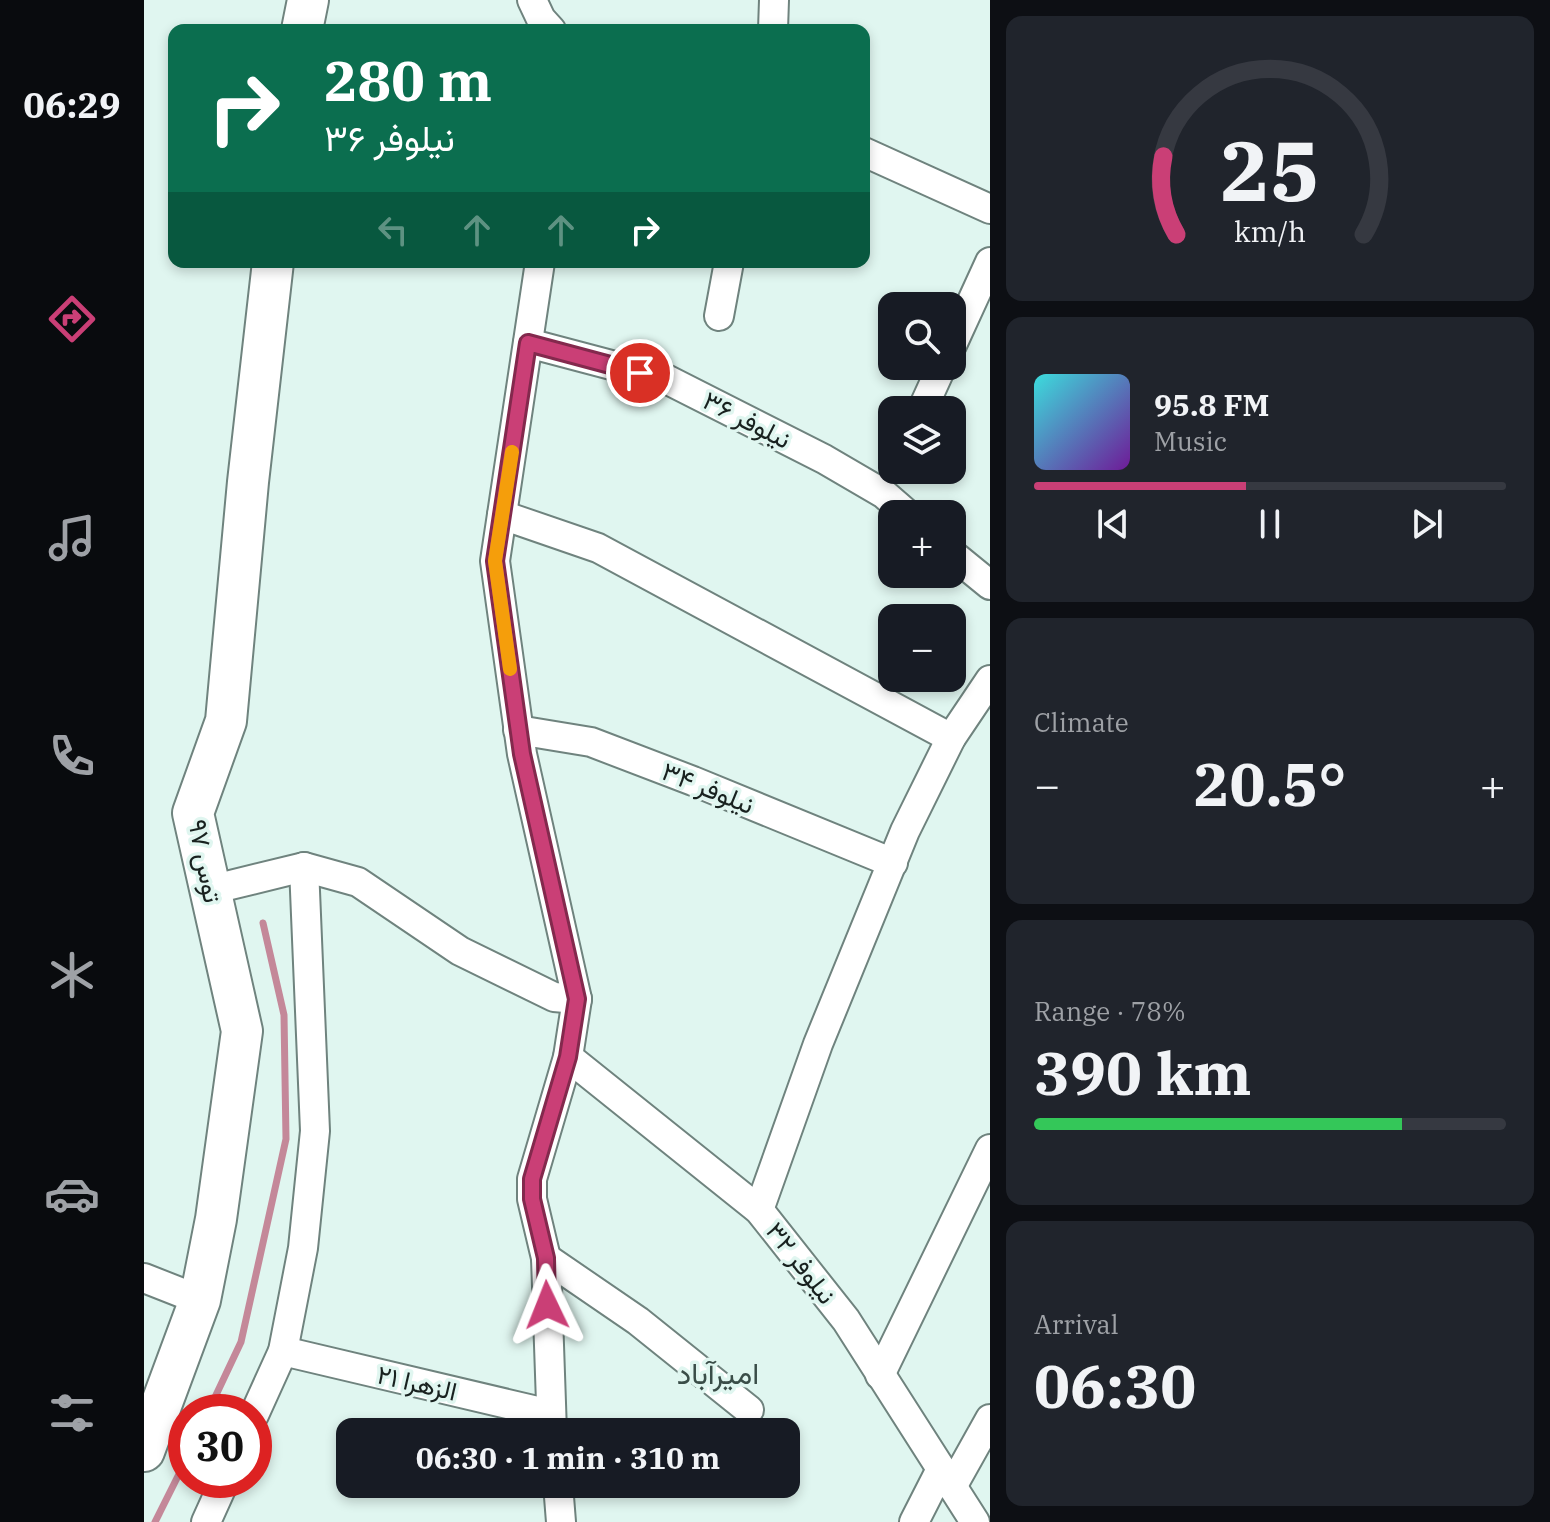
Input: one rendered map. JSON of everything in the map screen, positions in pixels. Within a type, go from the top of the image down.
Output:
[{"type":"street","points":[[303,24],[308,0]]},
{"type":"street","points":[[532,0],[546,24]]},
{"type":"street","points":[[773,24],[774,0]]},
{"type":"street","points":[[870,155],[990,209]]},
{"type":"street","points":[[966,314],[990,262]]},
{"type":"street","name":"توس ۹۷","points":[[144,1451],[200,1300],[216,1219],[242,1031],[193,813],[226,721],[248,482],[272,268]]},
{"type":"street","points":[[539,268],[495,561],[518,730],[577,999],[568,1057],[532,1179],[532,1199],[546,1258],[551,1418]]},
{"type":"street","points":[[719,316],[728,268]]},
{"type":"street","name":"نیلوفر ۳۶","points":[[528,343],[668,380],[824,459],[878,478]]},
{"type":"street","points":[[502,515],[598,548],[951,738]]},
{"type":"street","points":[[966,565],[990,585]]},
{"type":"street","points":[[759,1210],[818,1044],[905,831],[951,738],[990,680]]},
{"type":"street","name":"نیلوفر ۳۴","points":[[518,730],[591,742],[893,863]]},
{"type":"street","points":[[210,890],[304,867],[358,882],[460,951],[554,997],[577,999]]},
{"type":"street","points":[[264,1394],[283,1351],[303,1248],[315,1131],[304,867]]},
{"type":"street","name":"نیلوفر ۳۲","points":[[568,1057],[759,1210],[846,1320],[975,1522]]},
{"type":"street","points":[[880,1375],[990,1149]]},
{"type":"street","points":[[546,1258],[638,1321],[749,1410]]},
{"type":"street","points":[[144,1278],[200,1300]]},
{"type":"street","name":"الزهرا ۲۱","points":[[283,1351],[532,1418]]},
{"type":"street","points":[[914,1522],[990,1419]]},
{"type":"street","points":[[206,1522],[217,1498]]},
{"type":"street","points":[[562,1498],[568,1520]]},
{"type":"waterway","points":[[216,1394],[241,1342],[286,1139],[284,1015],[263,923]]},
{"type":"waterway","points":[[155,1522],[168,1496]]},
{"type":"slow traffic","points":[[510,669],[495,561],[512,452]]},
{"type":"district","name":"امیرآباد","points":[[718,1374]]},
{"type":"route","points":[[547,1305],[546,1258],[532,1199],[532,1179],[568,1057],[577,999],[522,754],[495,561],[528,343],[640,373]]}]
